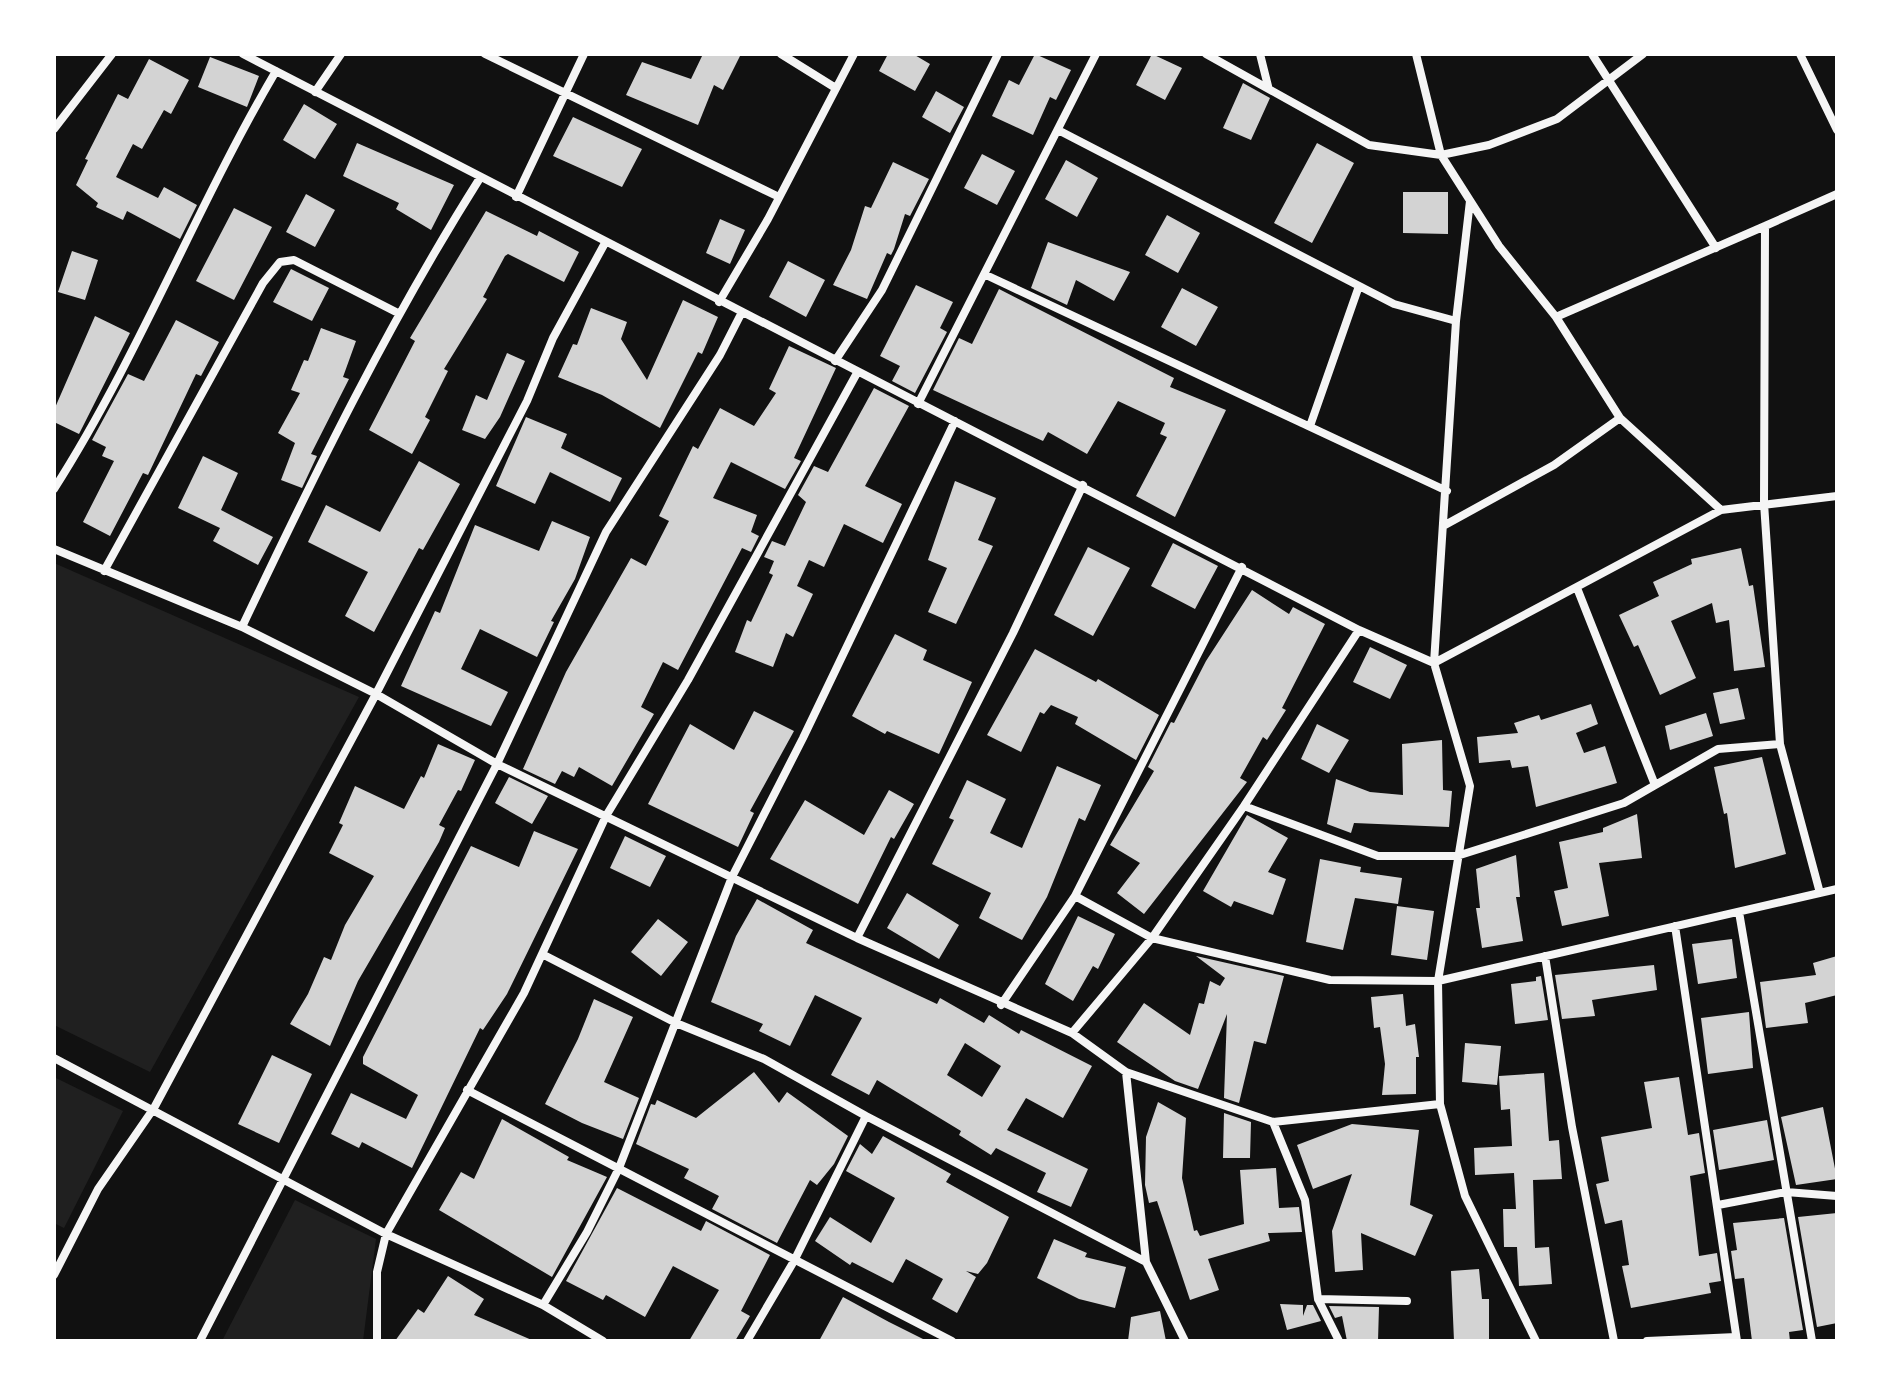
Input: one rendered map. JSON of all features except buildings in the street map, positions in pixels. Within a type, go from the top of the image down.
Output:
[{"type":"street","points":[[54,129],[112,54]]},
{"type":"street","points":[[243,54],[1359,630],[1434,663]]},
{"type":"street","points":[[315,92],[341,54]]},
{"type":"street","points":[[485,54],[779,197]]},
{"type":"street","points":[[516,197],[584,54]]},
{"type":"street","points":[[781,54],[834,87]]},
{"type":"street","points":[[719,302],[779,197],[854,54]]},
{"type":"street","points":[[835,361],[882,290],[998,54]]},
{"type":"street","points":[[918,404],[1096,54]]},
{"type":"street","points":[[1206,54],[1369,145],[1441,155],[1489,145],[1557,119],[1643,54]]},
{"type":"street","points":[[1260,54],[1268,86]]},
{"type":"street","points":[[1416,54],[1441,155],[1499,246],[1556,317],[1620,418],[1721,510]]},
{"type":"street","points":[[1592,54],[1716,248]]},
{"type":"street","points":[[1800,54],[1837,130]]},
{"type":"street","points":[[54,489],[144,329],[236,138],[276,71]]},
{"type":"street","points":[[1058,130],[1394,304],[1456,321]]},
{"type":"street","points":[[242,627],[306,490],[398,313],[480,178]]},
{"type":"street","points":[[1556,317],[1837,194]]},
{"type":"street","points":[[1470,201],[1456,321],[1434,663],[1470,786],[1438,981],[1440,1104],[1465,1196],[1536,1341]]},
{"type":"street","points":[[1765,226],[1764,503],[1780,744],[1820,893]]},
{"type":"street","points":[[54,1275],[98,1189],[154,1108],[376,694],[527,401],[553,338],[605,243]]},
{"type":"street","points":[[104,571],[263,283],[280,262],[294,260],[398,313]]},
{"type":"street","points":[[986,275],[1447,491]]},
{"type":"street","points":[[1310,426],[1359,286]]},
{"type":"street","points":[[200,1341],[497,764],[606,532],[712,369],[742,312]]},
{"type":"street","points":[[377,1341],[377,1272],[386,1234],[524,993],[606,816],[688,680],[857,373]]},
{"type":"street","points":[[1445,525],[1554,465],[1620,418]]},
{"type":"street","points":[[543,1305],[587,1232],[619,1168],[732,877],[803,738],[955,421]]},
{"type":"street","points":[[857,938],[1013,633],[1083,485]]},
{"type":"street","points":[[1434,663],[1721,510],[1837,496]]},
{"type":"street","points":[[54,549],[242,627],[376,694],[497,764],[857,938],[1001,1005],[1072,1033],[1126,1072],[1273,1122],[1440,1104]]},
{"type":"street","points":[[1001,1005],[1075,896],[1242,567]]},
{"type":"street","points":[[1577,588],[1655,785]]},
{"type":"street","points":[[1072,1033],[1152,938],[1244,806],[1359,630]]},
{"type":"street","points":[[1244,806],[1378,856],[1457,856],[1624,803],[1718,749],[1780,744]]},
{"type":"street","points":[[1075,896],[1152,938],[1330,980],[1438,981],[1837,889]]},
{"type":"street","points":[[1739,912],[1812,1341]]},
{"type":"street","points":[[1647,1341],[1736,1339],[1675,926]]},
{"type":"street","points":[[542,954],[676,1023],[764,1059],[866,1116],[1146,1262]]},
{"type":"street","points":[[1545,956],[1572,1127],[1614,1341]]},
{"type":"street","points":[[54,1058],[154,1108],[386,1234],[543,1305],[603,1341]]},
{"type":"street","points":[[1126,1072],[1146,1262],[1185,1341]]},
{"type":"street","points":[[467,1090],[952,1341]]},
{"type":"street","points":[[747,1341],[794,1261],[866,1116]]},
{"type":"street","points":[[1273,1122],[1305,1200],[1318,1299],[1339,1341]]},
{"type":"street","points":[[1718,1205],[1786,1192],[1837,1196]]},
{"type":"street","points":[[54,1247],[65,1252]]},
{"type":"street","points":[[1318,1299],[1407,1301]]},
{"type":"shaded area","points":[[54,563],[359,697],[150,1072],[54,1025]]},
{"type":"shaded area","points":[[54,1077],[123,1111],[64,1228],[54,1223]]},
{"type":"shaded area","points":[[295,1200],[376,1239],[363,1341],[222,1341]]}]
